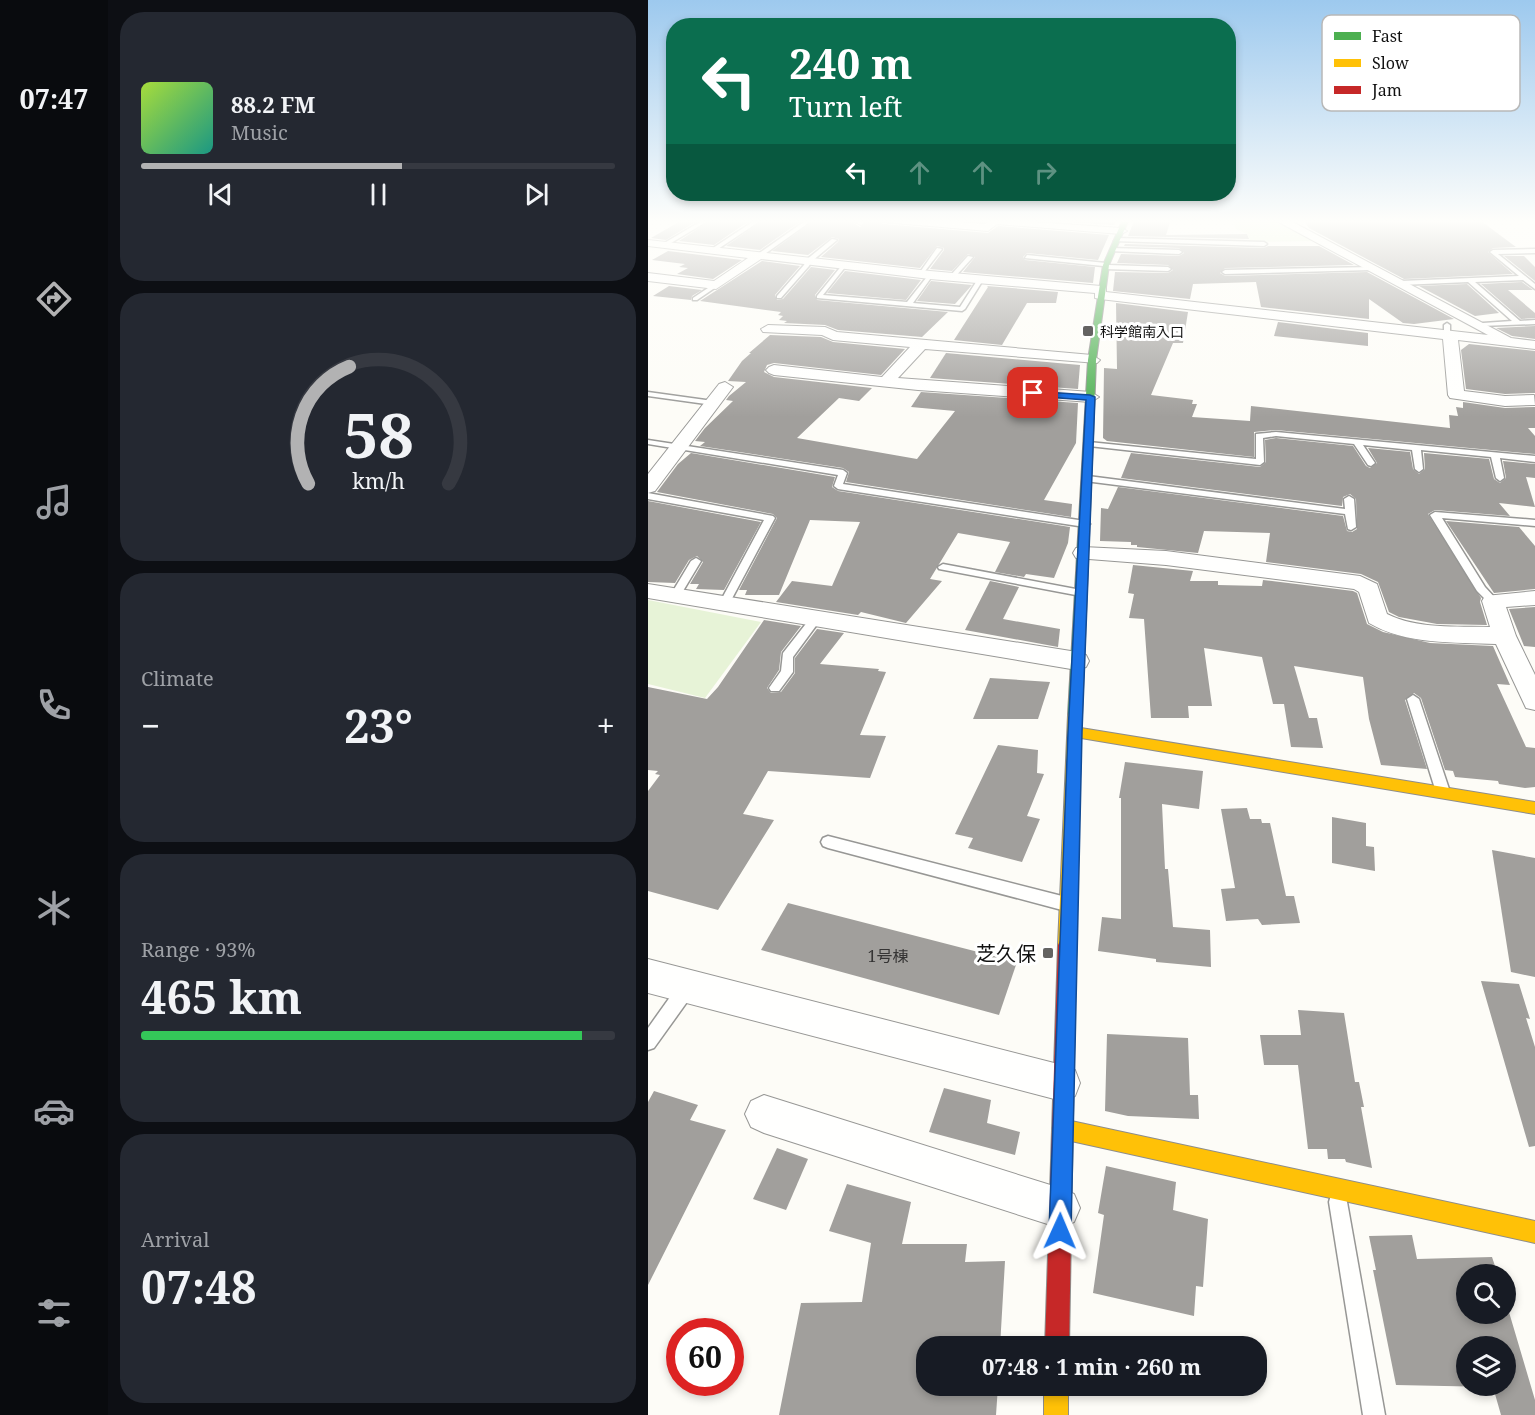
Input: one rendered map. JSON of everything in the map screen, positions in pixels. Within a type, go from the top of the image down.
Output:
[{"type":"main road","points":[[1057,1336],[1062,1083],[1077,661],[1088,479],[1092,360],[1101,285]]},
{"type":"main road","points":[[1075,732],[1535,808]]},
{"type":"main road","points":[[1062,1129],[1531,1231]]},
{"type":"main road","points":[[1056,1396],[1056,1415]]},
{"type":"street","points":[[1030,285],[1448,332],[1535,345]]},
{"type":"street","points":[[1405,285],[1483,325],[1508,342]]},
{"type":"street","points":[[768,329],[825,332],[833,336],[1092,360]]},
{"type":"street","points":[[1448,332],[1456,395],[1505,401],[1531,397]]},
{"type":"street","points":[[886,382],[922,343]]},
{"type":"street","points":[[774,370],[886,382],[1090,397]]},
{"type":"street","points":[[648,487],[726,387]]},
{"type":"street","points":[[1083,553],[1166,558],[1360,583],[1370,590],[1377,618],[1395,628],[1504,636]]},
{"type":"street","points":[[648,591],[1077,661]]},
{"type":"street","points":[[1535,598],[1493,601],[1504,636],[1535,701]]},
{"type":"street","points":[[648,976],[1062,1083]]},
{"type":"street","points":[[764,1114],[1060,1208]]},
{"type":"lane","points":[[695,299],[716,285]]},
{"type":"lane","points":[[779,297],[790,285]]},
{"type":"lane","points":[[828,285],[819,297],[962,309],[977,285]]},
{"type":"lane","points":[[908,305],[919,285]]},
{"type":"lane","points":[[1475,285],[1518,323]]},
{"type":"lane","points":[[773,288],[788,288]]},
{"type":"lane","points":[[1483,325],[1535,322]]},
{"type":"lane","points":[[648,394],[713,403]]},
{"type":"lane","points":[[1089,444],[1260,462],[1259,436],[1276,434],[1535,459]]},
{"type":"lane","points":[[648,442],[843,473],[838,486],[1085,524]]},
{"type":"lane","points":[[1357,442],[1371,463]]},
{"type":"lane","points":[[1416,447],[1419,469]]},
{"type":"lane","points":[[1495,455],[1500,478]]},
{"type":"lane","points":[[1088,479],[1350,512]]},
{"type":"lane","points":[[648,496],[770,518],[724,604]]},
{"type":"lane","points":[[1349,499],[1351,527]]},
{"type":"lane","points":[[1493,601],[1481,589],[1435,515],[1535,523]]},
{"type":"lane","points":[[675,596],[696,561]]},
{"type":"lane","points":[[943,567],[1081,593]]},
{"type":"lane","points":[[775,688],[787,672],[787,656],[816,619]]},
{"type":"lane","points":[[1413,699],[1444,793]]},
{"type":"lane","points":[[828,842],[1069,905]]},
{"type":"lane","points":[[648,1042],[689,986]]},
{"type":"lane","points":[[1335,1188],[1374,1415]]},
{"type":"lane","points":[[1531,1231],[1535,1254]]},
{"type":"green space","points":[[648,600],[761,622],[705,698],[648,684]]},
{"type":"building","points":[[725,285],[784,285],[775,295],[777,300],[783,299],[795,285],[823,285],[815,295],[817,300],[948,312],[922,337],[838,330],[825,325],[784,323],[787,321],[779,320],[783,316],[778,315],[781,312],[700,301]]},
{"type":"building","points":[[834,285],[917,285],[906,300],[827,293]]},
{"type":"building","points":[[928,285],[972,285],[955,304],[917,301]]},
{"type":"building","points":[[1114,285],[1193,285],[1190,299],[1113,291]]},
{"type":"building","points":[[1257,285],[1391,285],[1454,319],[1414,324],[1403,323],[1369,299],[1369,319],[1261,307]]},
{"type":"building","points":[[1468,285],[1499,313],[1475,316],[1419,286]]},
{"type":"building","points":[[1482,285],[1526,285],[1533,290],[1508,290],[1535,313],[1535,318],[1521,319]]},
{"type":"building","points":[[669,286],[702,290],[692,296],[691,300],[653,296]]},
{"type":"building","points":[[987,286],[1058,292],[1056,303],[1027,303],[1002,345],[954,340]]},
{"type":"building","points":[[1116,303],[1188,312],[1183,343],[1173,343],[1151,395],[1193,400],[1192,404],[1197,404],[1192,417],[1250,421],[1251,406],[1450,428],[1449,415],[1458,416],[1456,407],[1463,408],[1463,402],[1505,408],[1535,407],[1535,428],[1528,428],[1535,436],[1535,454],[1276,430],[1254,432],[1254,457],[1107,441],[1103,438],[1104,368],[1117,369]]},
{"type":"building","points":[[1278,322],[1368,333],[1368,346],[1274,336]]},
{"type":"building","points":[[1535,326],[1535,339],[1512,336],[1496,328]]},
{"type":"building","points":[[770,335],[821,337],[833,342],[905,349],[881,375],[774,363],[767,365],[764,372],[774,377],[872,388],[859,401],[839,398],[797,438],[917,459],[955,411],[911,407],[921,392],[1078,403],[1076,443],[1044,500],[1072,504],[1071,517],[846,482],[849,472],[843,468],[700,446],[705,442],[695,441],[733,401],[726,400],[729,396],[746,382],[728,381],[742,361],[751,353],[749,353]]},
{"type":"building","points":[[1469,344],[1535,351],[1535,393],[1505,394],[1466,389],[1461,350]]},
{"type":"building","points":[[946,353],[1080,365],[1078,389],[930,378]]},
{"type":"building","points":[[1276,438],[1353,446],[1366,466],[1370,468],[1377,463],[1368,448],[1410,452],[1413,469],[1419,474],[1425,469],[1424,453],[1489,459],[1494,479],[1500,483],[1506,478],[1503,461],[1535,464],[1535,478],[1526,477],[1535,507],[1499,503],[1510,516],[1435,510],[1428,514],[1481,598],[1480,602],[1487,625],[1437,624],[1399,617],[1389,612],[1378,582],[1361,574],[1266,562],[1270,533],[1204,531],[1198,553],[1137,547],[1137,545],[1131,545],[1131,542],[1100,541],[1101,508],[1108,509],[1118,487],[1343,516],[1347,531],[1352,532],[1357,529],[1356,499],[1350,494],[1343,497],[1342,506],[1121,478],[1131,453],[1260,467],[1266,462],[1265,440]]},
{"type":"building","points":[[691,453],[835,477],[832,487],[838,491],[1070,527],[1068,543],[1054,578],[1026,574],[1024,577],[995,572],[1010,542],[958,533],[930,579],[942,581],[906,623],[861,612],[858,615],[776,602],[792,581],[832,586],[860,522],[810,520],[779,595],[745,595],[747,590],[739,590],[777,518],[773,514],[657,492],[678,464]]},
{"type":"building","points":[[648,501],[761,522],[724,590],[696,589],[699,584],[690,584],[703,562],[697,556],[689,560],[675,583],[648,582]]},
{"type":"building","points":[[1446,521],[1519,527],[1535,546],[1535,589],[1494,593]]},
{"type":"building","points":[[1133,565],[1193,571],[1190,581],[1218,581],[1218,585],[1262,586],[1263,580],[1353,591],[1357,593],[1367,624],[1383,632],[1430,643],[1493,646],[1510,685],[1497,684],[1526,747],[1535,748],[1535,787],[1525,788],[1499,784],[1498,781],[1455,777],[1453,771],[1445,770],[1421,698],[1414,693],[1405,700],[1427,769],[1381,765],[1369,719],[1363,677],[1294,666],[1309,718],[1317,718],[1323,748],[1291,747],[1284,704],[1273,704],[1262,657],[1204,648],[1212,706],[1188,706],[1189,718],[1151,718],[1144,619],[1129,618],[1134,594],[1128,593]]},
{"type":"building","points":[[990,581],[1019,587],[1003,619],[1060,629],[1058,647],[965,630]]},
{"type":"building","points":[[1535,607],[1535,647],[1524,646],[1509,609]]},
{"type":"building","points":[[764,620],[801,626],[781,652],[779,670],[767,688],[771,693],[781,692],[795,673],[795,658],[817,629],[844,633],[820,664],[879,669],[878,671],[886,672],[860,735],[886,736],[870,778],[768,771],[743,814],[774,820],[718,910],[648,891],[648,791],[660,775],[655,774],[658,771],[648,770],[648,687],[707,699],[718,687]]},
{"type":"building","points":[[990,678],[1050,682],[1038,719],[973,719]]},
{"type":"building","points":[[998,745],[1038,750],[1037,773],[1044,774],[1027,816],[1040,819],[1022,862],[968,848],[973,838],[955,834]]},
{"type":"building","points":[[1125,762],[1203,771],[1199,809],[1162,804],[1165,869],[1168,869],[1173,927],[1210,930],[1211,967],[1156,962],[1156,959],[1098,951],[1102,917],[1121,919],[1121,798],[1119,798]]},
{"type":"building","points":[[1247,808],[1250,819],[1261,819],[1262,823],[1270,823],[1286,896],[1294,896],[1300,923],[1262,925],[1258,919],[1226,921],[1221,889],[1235,888],[1221,809]]},
{"type":"building","points":[[1332,817],[1366,823],[1366,846],[1374,847],[1375,871],[1332,863]]},
{"type":"building","points":[[1492,850],[1535,858],[1535,977],[1511,972]]},
{"type":"building","points":[[788,903],[1017,962],[999,1015],[761,950]]},
{"type":"building","points":[[1481,981],[1519,984],[1530,1019],[1526,1018],[1535,1047],[1535,1146],[1529,1147]]},
{"type":"building","points":[[1298,1010],[1344,1013],[1355,1082],[1359,1082],[1364,1107],[1361,1107],[1372,1168],[1346,1162],[1345,1159],[1328,1159],[1327,1149],[1308,1149],[1298,1065],[1264,1065],[1260,1035],[1301,1035]]},
{"type":"building","points":[[1107,1034],[1188,1038],[1190,1095],[1198,1095],[1199,1119],[1128,1116],[1105,1111]]},
{"type":"building","points":[[944,1088],[991,1100],[987,1123],[1020,1132],[1015,1155],[929,1132]]},
{"type":"building","points":[[654,1091],[698,1105],[690,1120],[726,1130],[648,1285],[648,1102]]},
{"type":"building","points":[[777,1148],[808,1159],[786,1210],[753,1199]]},
{"type":"building","points":[[1106,1166],[1176,1182],[1173,1210],[1208,1219],[1203,1287],[1196,1286],[1194,1316],[1093,1293],[1104,1215],[1098,1213]]},
{"type":"building","points":[[847,1184],[911,1202],[902,1244],[967,1244],[965,1262],[1005,1261],[1001,1336],[916,1336],[916,1396],[997,1396],[996,1415],[779,1415],[801,1303],[862,1302],[871,1243],[829,1231]]},
{"type":"building","points":[[1412,1235],[1417,1259],[1492,1257],[1494,1264],[1456,1264],[1456,1324],[1513,1324],[1535,1400],[1535,1415],[1501,1415],[1496,1396],[1516,1396],[1516,1336],[1456,1336],[1456,1386],[1396,1385],[1373,1270],[1376,1270],[1369,1236]]},
{"type":"traffic: fast","points":[[1075,715],[1092,360],[1103,285]]},
{"type":"traffic: slow","points":[[1067,945],[1075,715]]},
{"type":"traffic: slow","points":[[1075,732],[1535,808]]},
{"type":"traffic: slow","points":[[1062,1129],[1535,1232]]},
{"type":"traffic: slow","points":[[1056,1396],[1056,1415]]},
{"type":"traffic: jam","points":[[1057,1336],[1067,945]]},
{"type":"place","name":"科学館南入口","points":[[1088,331]]},
{"type":"place","name":"芝久保","points":[[1048,953]]},
{"type":"route","points":[[1033,393],[1090,397],[1062,1083],[1060,1231]]}]
